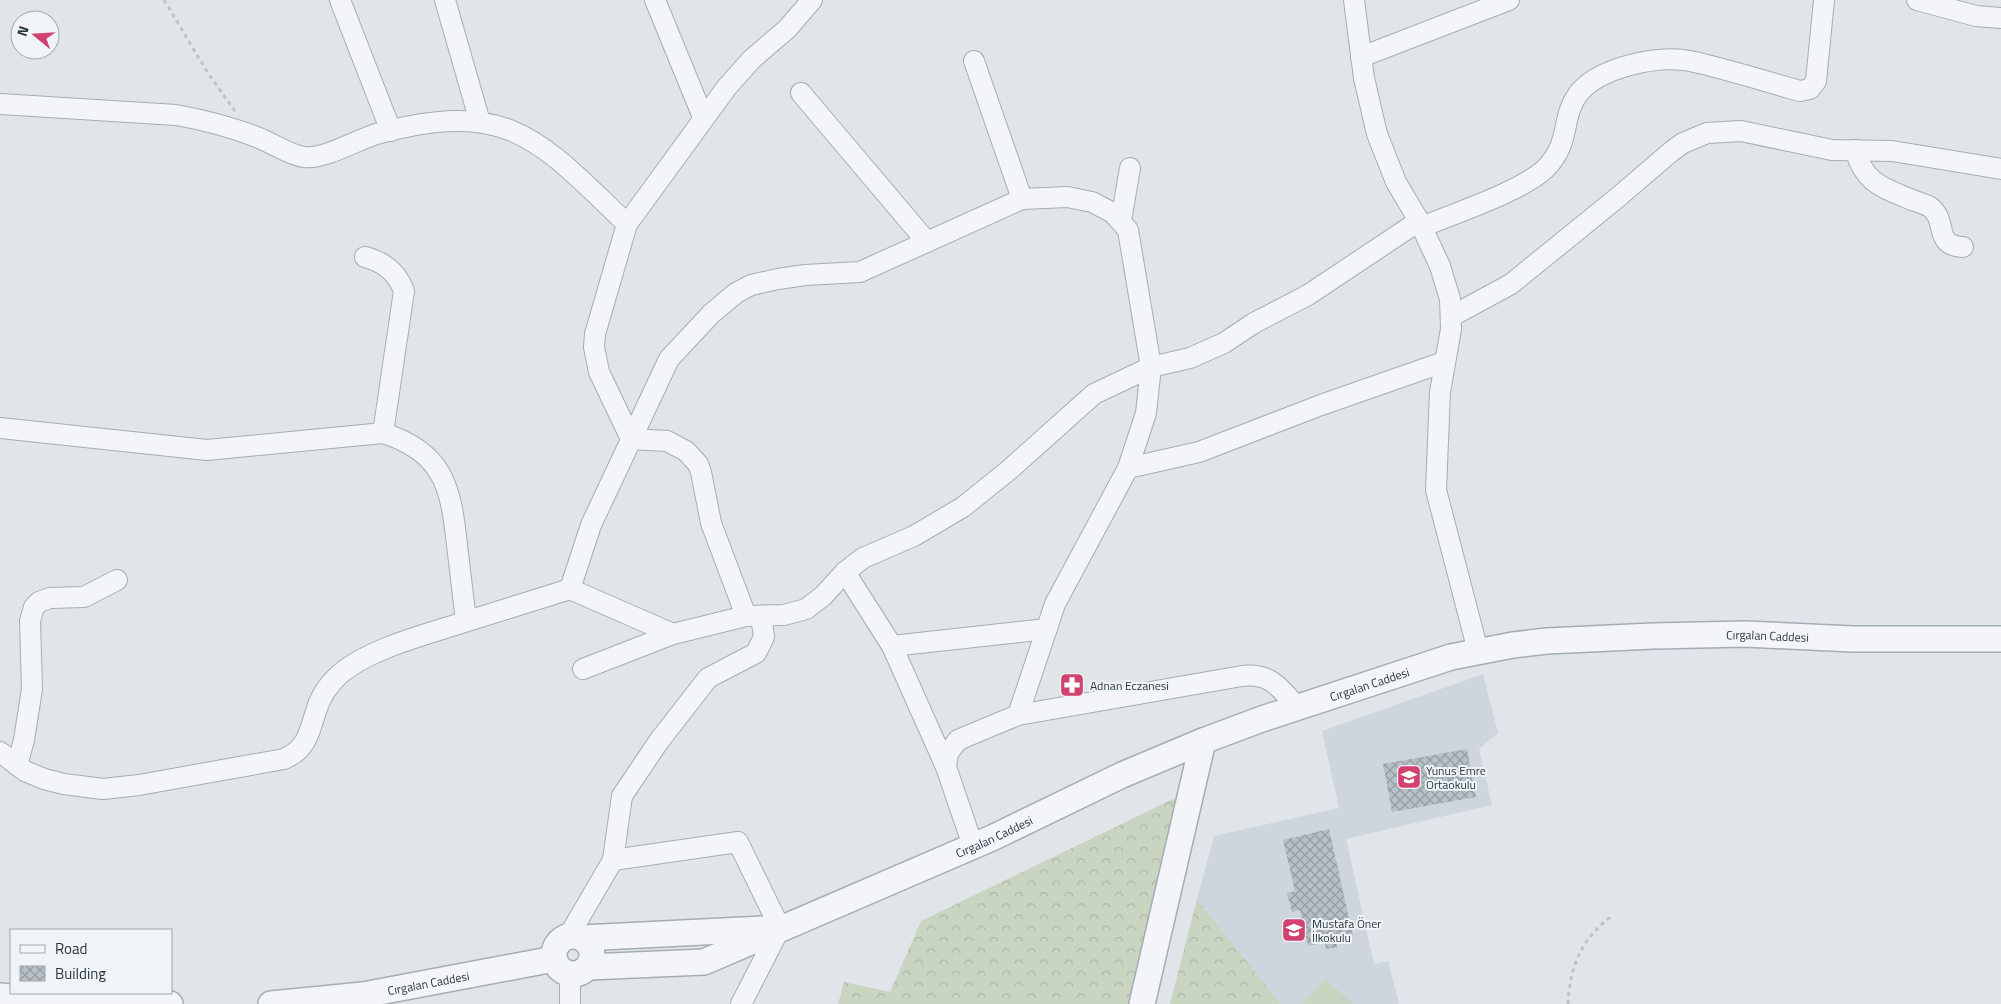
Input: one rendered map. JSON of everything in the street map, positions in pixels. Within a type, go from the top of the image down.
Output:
[{"type":"street","points":[[340,0],[392,131]]},
{"type":"street","points":[[445,0],[480,122]]},
{"type":"street","points":[[655,0],[703,117]]},
{"type":"street","points":[[631,439],[599,372],[594,347],[595,334],[626,224],[703,117],[752,59],[787,29],[812,0]]},
{"type":"street","points":[[1354,0],[1369,106],[1377,134],[1396,182],[1420,224],[1447,282],[1452,316],[1444,362],[1438,429],[1436,490],[1478,651]]},
{"type":"street","points":[[1361,57],[1509,0]]},
{"type":"street","points":[[583,669],[673,634],[752,616],[784,616],[806,609],[823,596],[845,572],[863,558],[914,536],[964,507],[1009,470],[1094,394],[1151,367],[1190,358],[1224,343],[1254,323],[1308,295],[1420,224],[1534,177],[1551,162],[1562,144],[1572,106],[1583,89],[1596,78],[1622,68],[1657,61],[1689,61],[1800,91],[1810,89],[1816,81],[1824,0]]},
{"type":"street","points":[[1917,0],[1976,8],[2001,18]]},
{"type":"street","points":[[974,61],[1022,199]]},
{"type":"street","points":[[801,93],[927,242]]},
{"type":"street","points":[[0,104],[176,116],[218,124],[261,139],[297,155],[314,157],[392,131],[428,124],[480,122],[510,128],[536,143],[567,166],[626,224]]},
{"type":"street","points":[[1452,316],[1511,284],[1672,151],[1694,137],[1718,131],[1735,131],[1832,150],[1892,151],[1997,166]]},
{"type":"street","points":[[1855,150],[1864,173],[1876,185],[1929,206],[1938,216],[1941,232],[1947,242],[1963,248]]},
{"type":"street","points":[[1121,221],[1130,168]]},
{"type":"street","points":[[570,589],[591,525],[669,359],[711,314],[736,293],[764,281],[787,277],[832,272],[860,272],[1022,199],[1044,197],[1080,198],[1103,207],[1121,221],[1128,230],[1151,367],[1146,413],[1128,468],[1055,604],[1018,715]]},
{"type":"street","points":[[365,257],[384,264],[392,271],[404,291],[383,433]]},
{"type":"street","points":[[1128,468],[1199,452],[1321,405],[1444,362]]},
{"type":"street","points":[[0,428],[207,450],[383,433],[408,443],[419,450],[438,470],[445,483],[453,510],[466,621]]},
{"type":"street","points":[[570,1004],[571,967],[557,945],[575,938],[613,860],[622,796],[659,741],[708,678],[756,653],[764,637],[762,623],[752,616],[711,524],[698,464],[686,451],[667,441],[631,439]]},
{"type":"street","points":[[845,572],[892,646],[946,767],[974,846]]},
{"type":"street","points":[[17,765],[24,740],[32,689],[30,621],[34,607],[39,602],[50,598],[84,597],[117,580]]},
{"type":"street","points":[[0,752],[25,772],[57,783],[103,788],[139,785],[284,759],[304,745],[312,729],[319,701],[332,682],[341,673],[402,642],[570,589],[673,634]]},
{"type":"street","points":[[892,646],[1047,629]]},
{"type":"street","name":"Cırgalan Caddesi","points":[[271,1004],[363,995],[571,967],[704,962],[974,846],[1114,779],[1203,741],[1423,665],[1478,651],[1547,642],[1699,634],[2001,639]]},
{"type":"street","points":[[946,767],[948,753],[958,740],[1018,715],[1251,675],[1274,681],[1297,707]]},
{"type":"street","points":[[1142,1004],[1203,741]]},
{"type":"street","points":[[613,860],[738,842],[780,928],[743,1004]]},
{"type":"street","name":"Cırgalan Caddesi","points":[[575,938],[780,928]]},
{"type":"street","points":[[571,967],[592,954],[589,945],[575,938]]},
{"type":"street","points":[[0,996],[70,1003],[170,1004]]},
{"type":"path","points":[[164,0],[223,95],[261,139]]},
{"type":"path","points":[[1568,1004],[1569,982],[1577,956],[1592,933],[1612,916]]},
{"type":"shaded area","points":[[1483,674],[1498,733],[1479,749],[1492,805],[1346,839],[1374,964],[1388,961],[1399,1004],[1281,1004],[1197,899],[1214,836],[1339,808],[1322,731]]},
{"type":"green space","points":[[1196,788],[1141,1004],[838,1004],[844,982],[890,992],[921,921]]},
{"type":"green space","points":[[1197,899],[1281,1004],[1170,1004]]},
{"type":"green space","points":[[1325,979],[1353,1004],[1303,1004]]},
{"type":"building","points":[[1467,749],[1476,797],[1392,812],[1383,764]]},
{"type":"building","points":[[1329,829],[1353,936],[1336,940],[1337,947],[1326,949],[1325,942],[1308,946],[1300,910],[1292,912],[1287,893],[1295,891],[1283,840]]},
{"type":"place","name":"Adnan Eczanesi","points":[[1072,685]]},
{"type":"place","name":"Yunus Emre Ortaokulu","points":[[1409,777]]},
{"type":"place","name":"Mustafa Öner İlkokulu","points":[[1294,930]]}]
